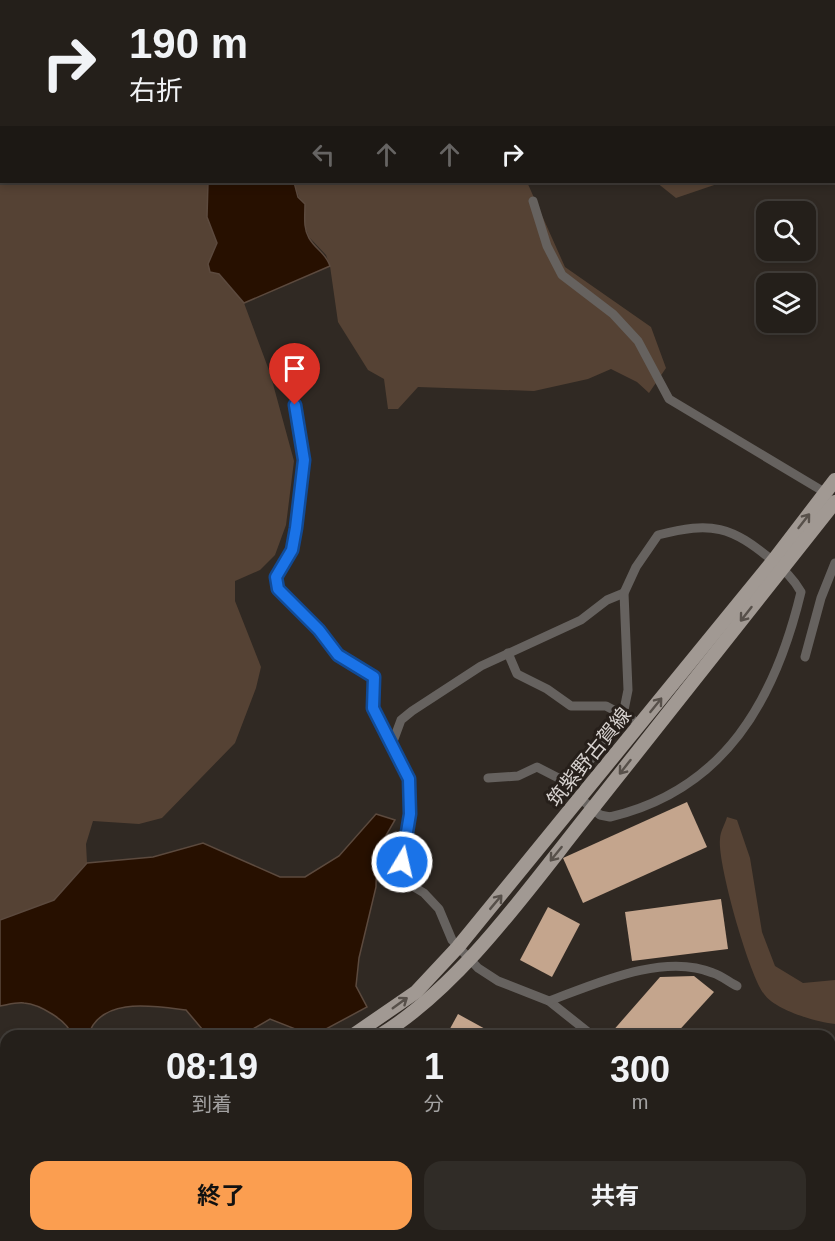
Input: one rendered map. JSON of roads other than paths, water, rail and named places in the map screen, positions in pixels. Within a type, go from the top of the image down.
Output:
[{"type":"main road","name":"筑紫野古賀線","points":[[389,1030],[434,994],[469,958],[592,808],[830,497],[835,480]]},
{"type":"main road","name":"筑紫野古賀線","points":[[361,1030],[416,992],[458,947],[640,724],[778,565]]},
{"type":"street","points":[[533,201],[547,246],[562,275],[613,314],[638,341],[669,399],[688,413],[778,462],[830,497]]},
{"type":"street","points":[[295,405],[304,460],[292,550],[276,577],[278,589],[319,630],[338,655],[374,677],[373,708],[409,779],[410,814],[402,862],[409,884],[439,909],[452,940],[469,958],[498,981],[549,1001],[585,1030]]},
{"type":"street","points":[[488,778],[518,776],[537,767],[572,785],[623,715],[628,690],[624,593],[636,567],[658,535],[690,527],[718,529],[751,542],[792,576],[801,592],[787,640],[766,694],[748,726],[722,756],[668,797],[610,817],[600,815],[580,799]]},
{"type":"street","points":[[805,657],[821,598],[835,563]]},
{"type":"street","points":[[392,747],[400,720],[411,711],[480,666],[581,620],[607,600],[624,593]]},
{"type":"street","points":[[508,653],[517,674],[547,689],[571,706],[606,706],[640,724]]},
{"type":"street","points":[[549,1001],[612,978],[652,968],[694,968],[712,972],[737,986]]}]
